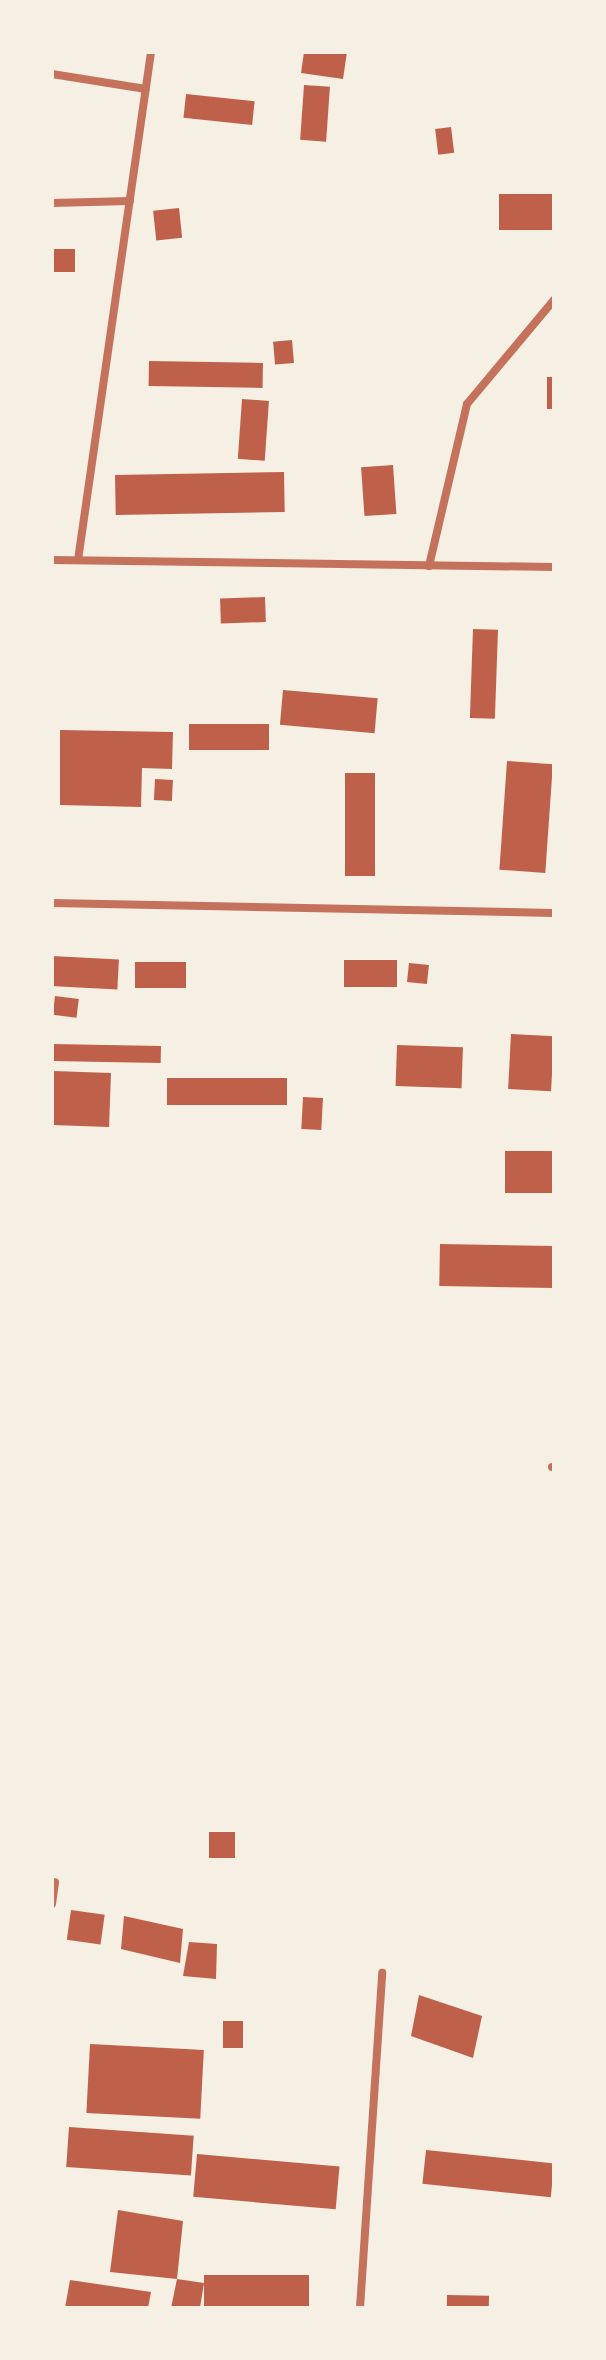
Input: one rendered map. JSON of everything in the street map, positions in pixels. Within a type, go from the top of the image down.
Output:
[{"type":"street","points":[[78,560],[151,52]]},
{"type":"street","points":[[52,74],[146,89]]},
{"type":"street","points":[[52,203],[130,201]]},
{"type":"street","points":[[429,566],[467,404],[554,300]]},
{"type":"street","points":[[52,560],[554,567]]},
{"type":"street","points":[[52,903],[554,913]]},
{"type":"street","points":[[52,1904],[55,1882]]},
{"type":"street","points":[[360,2308],[382,1973]]},
{"type":"building","points":[[304,52],[347,52],[343,79],[301,73]]},
{"type":"building","points":[[304,85],[330,87],[326,142],[300,140]]},
{"type":"building","points":[[186,94],[255,101],[252,125],[183,118]]},
{"type":"building","points":[[451,127],[454,153],[438,155],[435,129]]},
{"type":"building","points":[[499,194],[554,194],[554,230],[499,230]]},
{"type":"building","points":[[179,208],[182,238],[156,241],[153,211]]},
{"type":"building","points":[[52,249],[75,249],[75,272],[52,272]]},
{"type":"building","points":[[292,340],[294,363],[275,365],[273,342]]},
{"type":"building","points":[[149,361],[263,363],[263,388],[149,386]]},
{"type":"building","points":[[547,377],[554,377],[554,409],[547,409]]},
{"type":"building","points":[[242,399],[269,401],[265,461],[238,459]]},
{"type":"building","points":[[393,465],[396,514],[364,516],[361,467]]},
{"type":"building","points":[[284,472],[285,512],[116,515],[115,475]]},
{"type":"building","points":[[265,597],[266,622],[221,624],[220,599]]},
{"type":"building","points":[[473,629],[498,630],[495,719],[470,718]]},
{"type":"building","points":[[283,690],[378,698],[375,733],[280,725]]},
{"type":"building","points":[[189,724],[269,724],[269,750],[189,750]]},
{"type":"building","points":[[60,730],[173,732],[172,769],[142,768],[141,807],[60,805]]},
{"type":"building","points":[[507,761],[553,764],[545,873],[499,870]]},
{"type":"building","points":[[345,773],[375,773],[375,876],[345,876]]},
{"type":"building","points":[[155,779],[173,780],[172,801],[154,800]]},
{"type":"building","points":[[52,956],[119,960],[117,989],[52,986]]},
{"type":"building","points":[[344,960],[397,960],[397,987],[344,987]]},
{"type":"building","points":[[135,962],[186,962],[186,988],[135,988]]},
{"type":"building","points":[[409,963],[429,965],[427,984],[407,982]]},
{"type":"building","points":[[55,996],[79,999],[77,1018],[53,1015]]},
{"type":"building","points":[[511,1034],[554,1036],[551,1091],[508,1089]]},
{"type":"building","points":[[52,1044],[161,1046],[161,1063],[52,1061]]},
{"type":"building","points":[[397,1045],[463,1047],[462,1088],[396,1086]]},
{"type":"building","points":[[54,1071],[111,1073],[109,1127],[52,1125]]},
{"type":"building","points":[[167,1078],[287,1078],[287,1105],[167,1105]]},
{"type":"building","points":[[303,1097],[323,1098],[321,1130],[301,1129]]},
{"type":"building","points":[[505,1151],[554,1151],[554,1193],[505,1193]]},
{"type":"building","points":[[440,1244],[554,1246],[553,1288],[439,1286]]},
{"type":"building","points":[[209,1832],[235,1832],[235,1858],[209,1858]]},
{"type":"building","points":[[71,1910],[105,1915],[100,1944],[67,1940]]},
{"type":"building","points":[[124,1916],[183,1929],[180,1963],[121,1949]]},
{"type":"building","points":[[189,1942],[217,1944],[216,1979],[183,1976]]},
{"type":"building","points":[[419,1995],[482,2016],[473,2058],[411,2036]]},
{"type":"building","points":[[223,2021],[243,2021],[243,2048],[223,2048]]},
{"type":"building","points":[[90,2044],[204,2050],[200,2119],[86,2113]]},
{"type":"building","points":[[69,2127],[194,2136],[191,2176],[66,2167]]},
{"type":"building","points":[[426,2150],[554,2163],[551,2197],[422,2184]]},
{"type":"building","points":[[197,2154],[339,2166],[336,2209],[193,2197]]},
{"type":"building","points":[[118,2210],[183,2221],[177,2279],[110,2272]]},
{"type":"building","points":[[204,2275],[309,2275],[309,2308],[204,2308]]},
{"type":"building","points":[[177,2279],[204,2283],[200,2308],[171,2308]]},
{"type":"building","points":[[70,2280],[151,2292],[148,2308],[65,2308]]},
{"type":"building","points":[[447,2295],[489,2296],[489,2308],[447,2308]]}]
